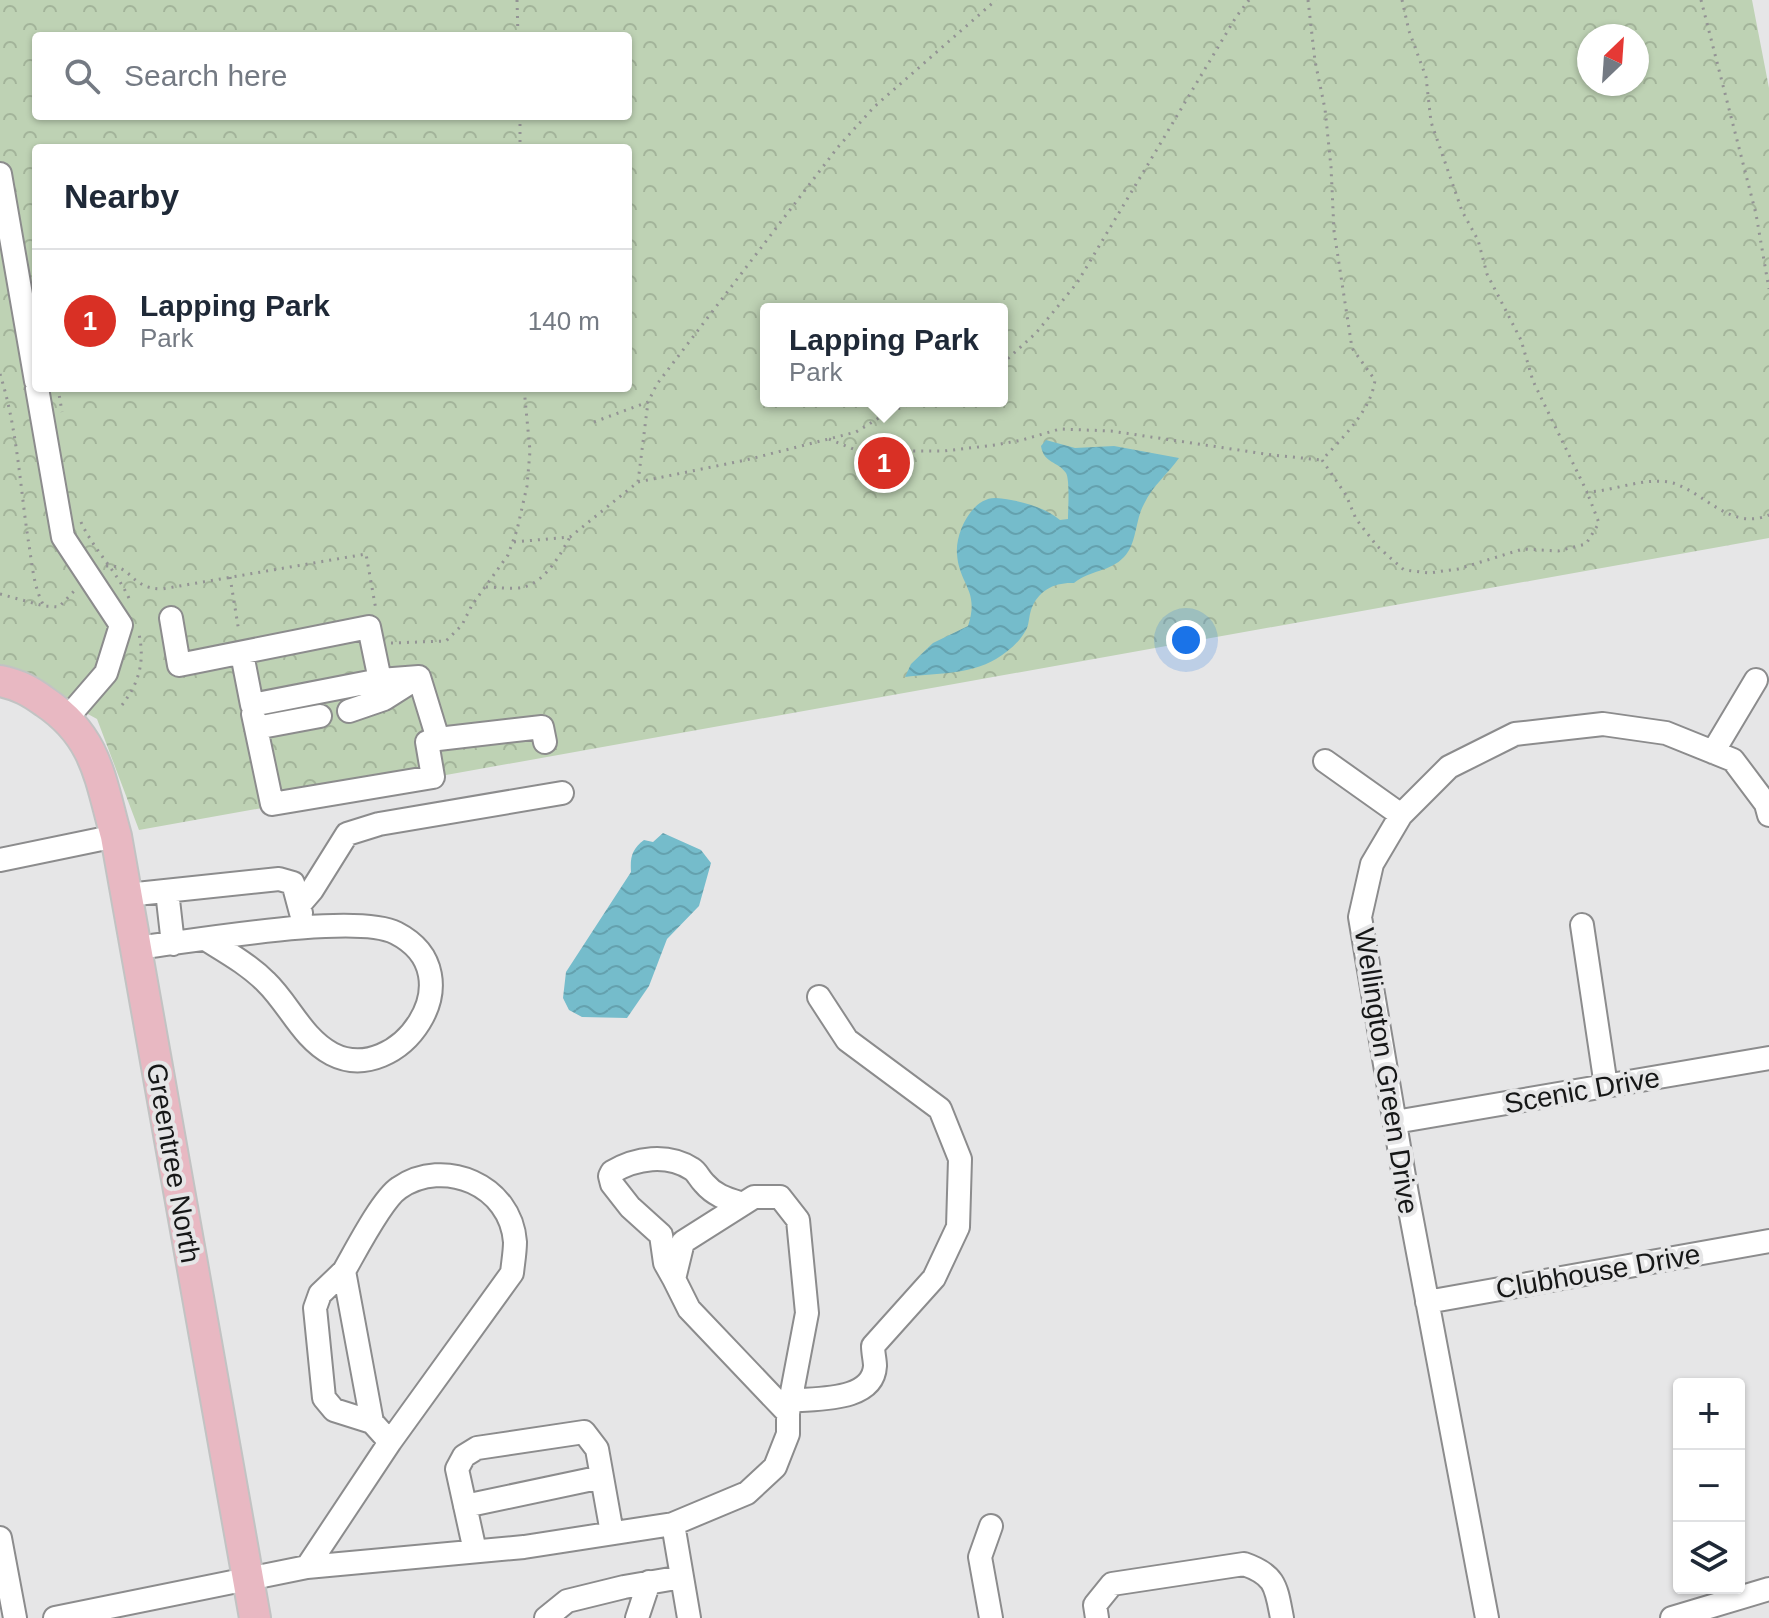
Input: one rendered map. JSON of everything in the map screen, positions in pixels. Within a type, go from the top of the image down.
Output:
[{"type":"main road","points":[[0,681],[25,688],[68,717]]},
{"type":"main road","name":"Greentree North","points":[[68,717],[93,755],[116,836],[255,1618]]},
{"type":"street","points":[[0,174],[32,358]]},
{"type":"street","points":[[38,392],[63,537],[121,625],[106,673],[68,717]]},
{"type":"street","points":[[171,618],[179,665],[369,627],[380,680]]},
{"type":"street","points":[[242,654],[272,804],[433,777],[427,742],[438,739],[542,727],[545,742]]},
{"type":"street","points":[[252,705],[380,680],[419,677]]},
{"type":"street","points":[[349,711],[384,699],[419,677]]},
{"type":"street","points":[[419,677],[438,739]]},
{"type":"street","points":[[1713,752],[1756,680]]},
{"type":"street","points":[[256,728],[320,716]]},
{"type":"street","name":"Wellington Green Drive","points":[[1487,1618],[1427,1302],[1360,917],[1372,864],[1401,815],[1449,767],[1515,734],[1603,724],[1666,733],[1733,760],[1766,804],[1769,815]]},
{"type":"street","points":[[1325,761],[1401,815]]},
{"type":"street","points":[[300,904],[347,834],[379,824],[562,793]]},
{"type":"street","points":[[0,860],[116,836]]},
{"type":"street","points":[[127,895],[279,879],[293,883],[303,929]]},
{"type":"street","points":[[167,891],[173,944]]},
{"type":"street","points":[[1582,925],[1606,1086]]},
{"type":"street","points":[[136,948],[303,929],[373,926],[395,933],[416,948],[426,965],[430,983],[426,1010],[412,1035],[374,1057],[356,1060],[333,1054],[310,1036],[268,984],[246,964],[207,940]]},
{"type":"street","points":[[790,1407],[850,1394],[866,1386],[875,1367],[873,1346],[934,1278],[958,1227],[960,1159],[940,1109],[847,1040],[819,997]]},
{"type":"street","name":"Scenic Drive","points":[[1395,1122],[1769,1058]]},
{"type":"street","points":[[743,1204],[720,1197],[694,1170],[674,1160],[644,1160],[612,1172],[610,1176],[612,1184],[630,1207],[661,1235],[665,1263],[689,1309],[790,1407]]},
{"type":"street","points":[[307,1567],[390,1442],[512,1273],[515,1241],[506,1213],[490,1190],[456,1175],[425,1175],[396,1189],[344,1271],[320,1294],[315,1308],[324,1398],[334,1410],[372,1422],[390,1442]]},
{"type":"street","points":[[55,1618],[307,1567],[524,1547],[673,1524],[747,1493],[775,1467],[788,1434],[807,1313],[798,1220],[780,1197],[754,1197],[683,1242],[674,1279]]},
{"type":"street","name":"Clubhouse Drive","points":[[1427,1302],[1769,1241]]},
{"type":"street","points":[[344,1271],[372,1422]]},
{"type":"street","points":[[475,1551],[457,1469],[464,1456],[477,1448],[584,1432],[597,1449],[612,1533]]},
{"type":"street","points":[[465,1506],[602,1477]]},
{"type":"street","points":[[673,1524],[689,1618]]},
{"type":"street","points":[[991,1526],[980,1557],[991,1618]]},
{"type":"street","points":[[0,1538],[15,1618]]},
{"type":"street","points":[[1097,1618],[1095,1605],[1112,1584],[1244,1564],[1263,1570],[1276,1589],[1282,1618]]},
{"type":"street","points":[[546,1618],[567,1601],[682,1577]]},
{"type":"street","points":[[637,1618],[649,1582]]},
{"type":"street","points":[[1672,1618],[1769,1589]]},
{"type":"path","points":[[517,0],[518,32]]},
{"type":"path","points":[[638,482],[648,402],[657,384],[838,147],[874,107],[996,0]]},
{"type":"path","points":[[1008,359],[1036,333],[1077,283],[1249,0]]},
{"type":"path","points":[[1308,0],[1315,61],[1325,109],[1334,231],[1352,348],[1375,380],[1373,394],[1322,460]]},
{"type":"path","points":[[829,439],[870,456],[995,445],[1060,429],[1111,431],[1322,460],[1346,495],[1356,519],[1377,546],[1404,570],[1429,573],[1458,569],[1523,549],[1558,551],[1586,544],[1599,523],[1533,381],[1521,340],[1487,274],[1478,240],[1462,211],[1431,122],[1426,77],[1409,31],[1402,0]]},
{"type":"path","points":[[1701,0],[1756,214],[1769,289]]},
{"type":"path","points":[[520,120],[520,144]]},
{"type":"path","points":[[0,374],[12,429],[34,573],[44,606]]},
{"type":"path","points":[[59,392],[63,418]]},
{"type":"path","points":[[402,642],[446,641],[462,625],[483,587],[508,555],[527,486],[530,451],[524,392]]},
{"type":"path","points":[[594,422],[648,402]]},
{"type":"path","points":[[483,587],[524,587],[539,578],[556,561],[570,537],[638,482],[746,460],[856,432],[902,407]]},
{"type":"path","points":[[1587,492],[1609,491],[1651,480],[1675,484],[1740,519],[1769,515]]},
{"type":"path","points":[[81,523],[124,586],[133,606]]},
{"type":"path","points":[[512,542],[570,537]]},
{"type":"path","points":[[0,594],[59,607],[89,577],[105,566],[125,569],[140,585],[151,589],[366,554],[378,622]]},
{"type":"path","points":[[230,577],[242,654]]},
{"type":"path","points":[[122,705],[139,676],[141,642]]},
{"type":"green space","points":[[0,0],[1752,0],[1769,88],[1769,538],[139,830],[97,719],[33,684],[0,679]]},
{"type":"water","points":[[1046,440],[1075,448],[1114,446],[1179,458],[1148,497],[1124,557],[1113,566],[1074,583],[1060,584],[1043,592],[1030,612],[1028,626],[1010,650],[975,668],[905,677],[911,664],[933,643],[968,626],[972,604],[959,565],[957,546],[962,527],[980,503],[996,498],[1013,500],[1030,504],[1060,520],[1068,519],[1066,473],[1045,456],[1041,446]]},
{"type":"water","points":[[663,833],[701,850],[711,863],[699,906],[667,939],[649,986],[627,1018],[582,1017],[569,1010],[563,998],[566,972],[631,872],[634,850],[644,840],[653,842]]},
{"type":"place","name":"Lapping Park","points":[[884,463]]}]
